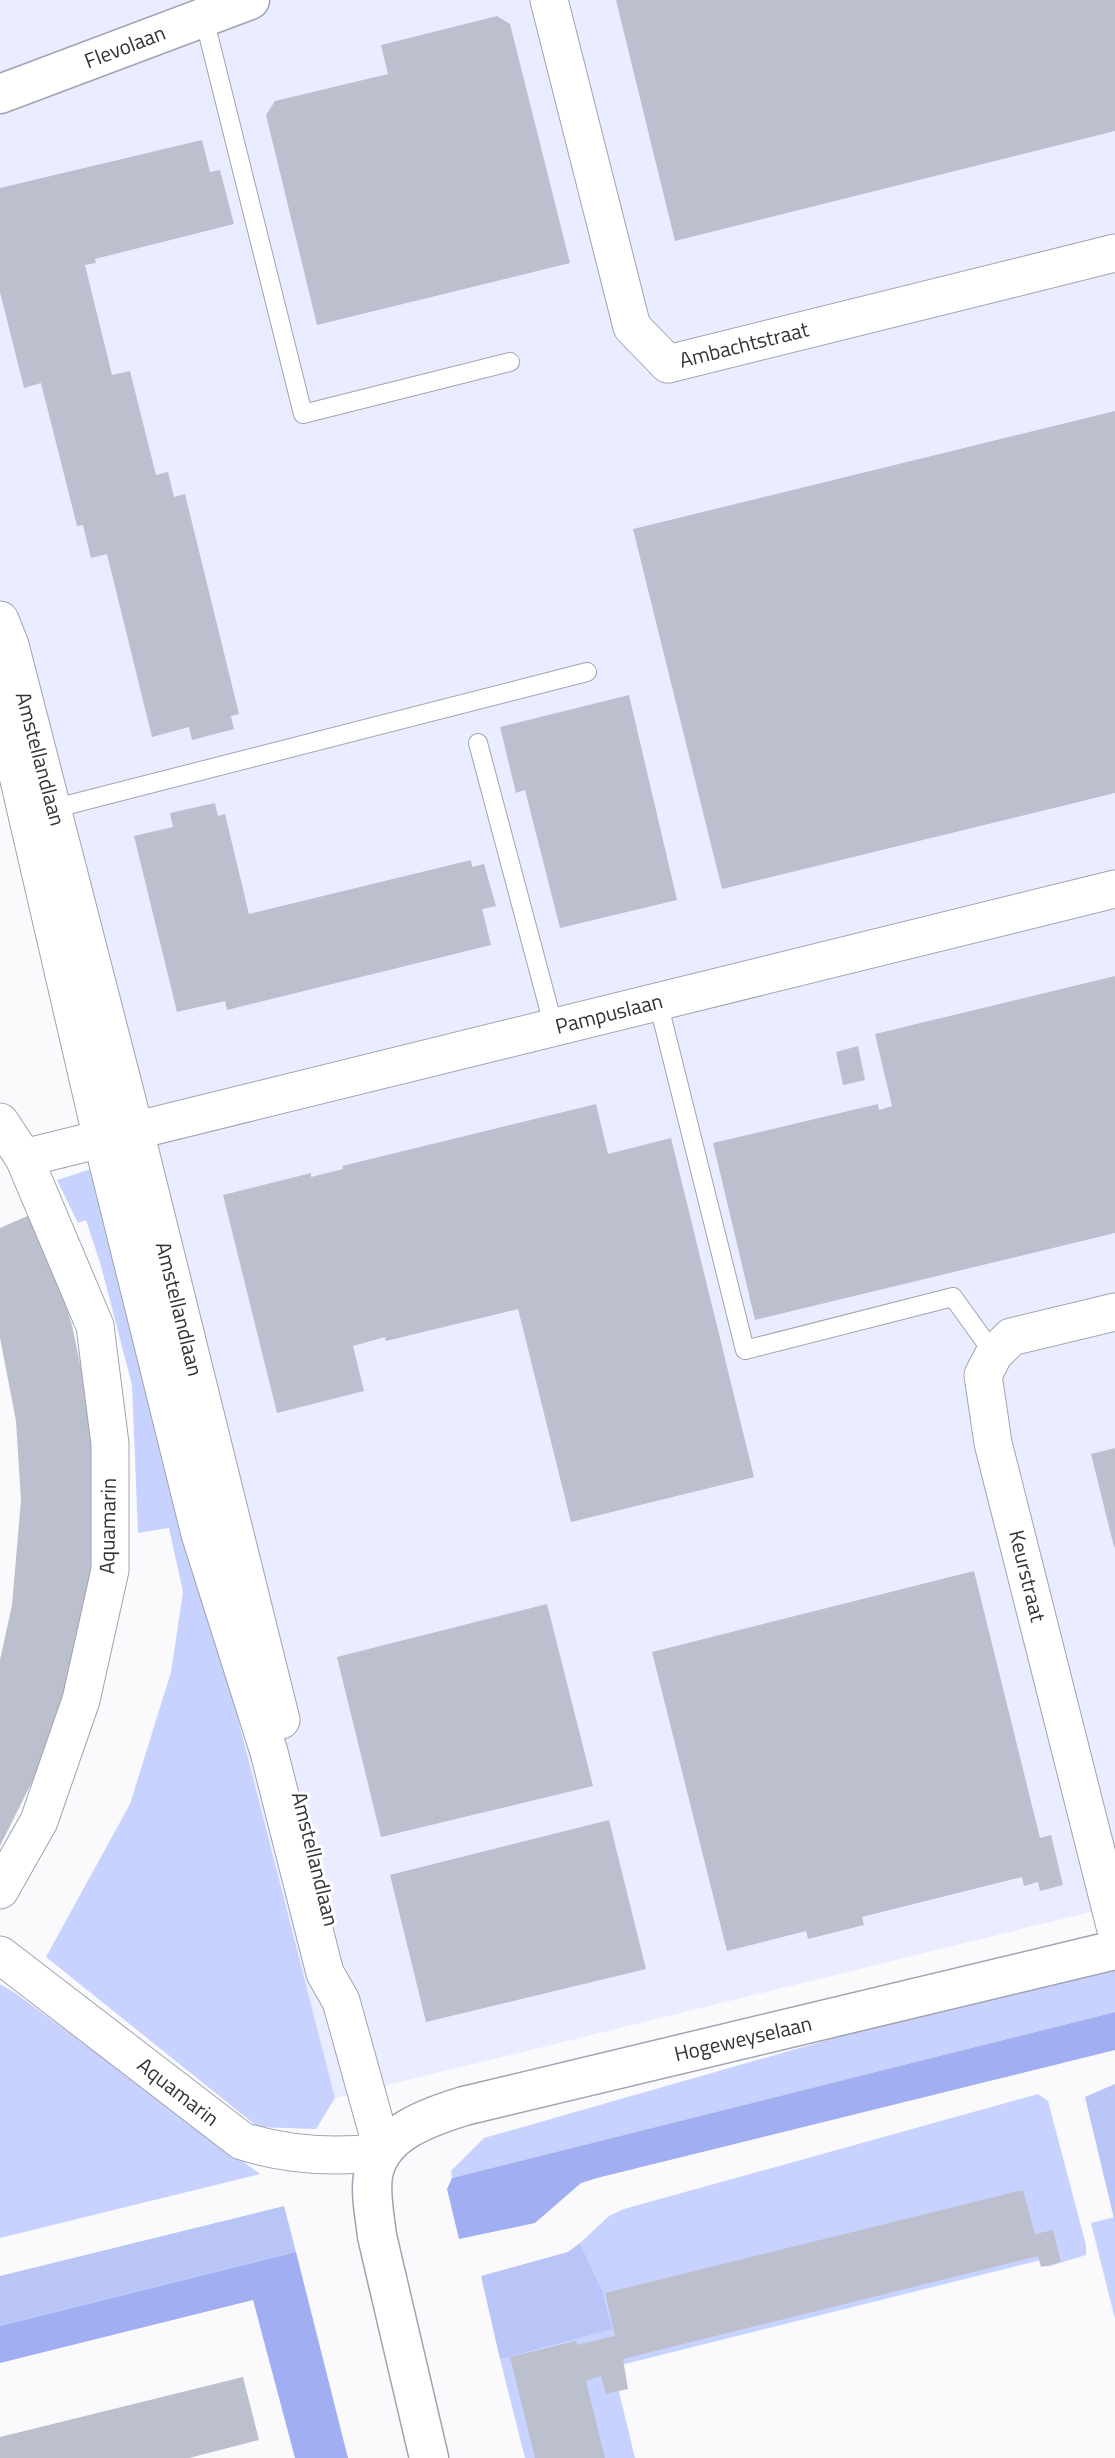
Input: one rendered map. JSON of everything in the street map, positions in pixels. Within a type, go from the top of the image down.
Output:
[{"type":"main road","name":"Flevolaan","points":[[0,94],[250,0]]},
{"type":"main road","name":"Hogeweyselaan","points":[[383,2152],[403,2132],[426,2118],[464,2106],[1115,1950]]},
{"type":"main road","points":[[383,2152],[373,2175],[377,2236],[429,2458]]},
{"type":"street","name":"Ambachtstraat","points":[[549,0],[632,327],[668,363],[1115,253]]},
{"type":"street","name":"Amstellandlaan","points":[[0,620],[10,645],[39,812],[119,1135],[200,1534],[269,1752],[325,1973],[341,2000],[383,2152]]},
{"type":"street","name":"Amstellandlaan","points":[[0,698],[39,812]]},
{"type":"street","name":"Pampuslaan","points":[[119,1135],[1115,889]]},
{"type":"street","name":"Aquamarin","points":[[0,1122],[23,1158],[95,1326],[110,1444],[110,1570],[81,1700],[39,1821],[0,1890]]},
{"type":"street","points":[[23,1158],[119,1135]]},
{"type":"street","points":[[994,1354],[1011,1337],[1115,1312]]},
{"type":"street","name":"Keurstraat","points":[[994,1354],[983,1375],[993,1443],[1115,1926]]},
{"type":"street","name":"Aquamarin","points":[[0,1955],[242,2141],[276,2152],[340,2157],[383,2152]]},
{"type":"lane","points":[[204,18],[303,414],[510,362]]},
{"type":"lane","points":[[39,812],[587,672]]},
{"type":"lane","points":[[478,743],[554,1028]]},
{"type":"lane","points":[[658,1002],[745,1350],[953,1297],[994,1354]]},
{"type":"shaded area","points":[[0,0],[1115,0],[1115,1906],[335,2098],[0,777]]},
{"type":"shaded area","points":[[97,1167],[335,2098],[316,2129],[258,2127],[46,1957],[130,1804],[171,1672],[183,1592],[169,1528],[138,1533],[132,1385],[86,1220],[78,1223],[57,1180]]},
{"type":"shaded area","points":[[1115,1964],[1115,2012],[452,2178],[451,2171],[484,2138],[971,1999]]},
{"type":"shaded area","points":[[0,1984],[18,1995],[260,2174],[0,2238]]},
{"type":"shaded area","points":[[1115,2012],[1115,2050],[597,2178],[581,2183],[535,2223],[459,2239],[447,2189],[452,2178]]},
{"type":"shaded area","points":[[1115,2084],[1115,2223],[1085,2097]]},
{"type":"shaded area","points":[[1038,2094],[1048,2101],[1086,2245],[1086,2255],[1047,2267],[1045,2259],[613,2367],[635,2458],[525,2458],[500,2359],[602,2290],[580,2243],[609,2216],[624,2209]]},
{"type":"shaded area","points":[[284,2206],[296,2252],[0,2326],[0,2276]]},
{"type":"shaded area","points":[[1115,2217],[1115,2319],[1091,2223]]},
{"type":"shaded area","points":[[580,2243],[602,2290],[612,2329],[500,2359],[481,2276],[568,2252]]},
{"type":"shaded area","points":[[296,2252],[348,2458],[295,2458],[253,2300],[0,2363],[0,2326]]},
{"type":"building","points":[[616,0],[1115,0],[1115,131],[675,241]]},
{"type":"building","points":[[497,16],[510,24],[570,263],[317,325],[266,115],[275,101],[388,74],[381,45]]},
{"type":"building","points":[[202,140],[210,172],[220,170],[234,224],[95,259],[96,263],[85,265],[112,375],[130,371],[156,475],[168,472],[174,497],[185,494],[239,714],[231,716],[234,729],[192,740],[189,727],[152,737],[107,554],[91,558],[83,525],[77,526],[41,383],[24,388],[0,292],[0,188]]},
{"type":"building","points":[[1115,411],[1115,793],[722,889],[633,529]]},
{"type":"building","points":[[629,695],[677,900],[560,928],[525,790],[516,793],[500,727]]},
{"type":"building","points":[[215,803],[218,816],[225,814],[249,914],[471,860],[472,867],[484,864],[496,906],[482,909],[491,945],[227,1010],[225,1001],[177,1012],[134,836],[173,827],[170,813]]},
{"type":"building","points":[[1115,976],[1115,1233],[755,1320],[713,1143],[878,1104],[879,1110],[892,1106],[875,1034]]},
{"type":"building","points":[[858,1046],[865,1080],[843,1085],[836,1052]]},
{"type":"building","points":[[596,1104],[608,1154],[671,1138],[754,1477],[571,1522],[518,1309],[386,1341],[385,1337],[353,1346],[364,1391],[277,1413],[223,1195],[311,1173],[311,1177],[343,1169],[342,1166]]},
{"type":"building","points":[[32,1214],[54,1268],[72,1325],[84,1383],[92,1441],[92,1560],[71,1676],[43,1760],[0,1846],[0,1660],[12,1605],[21,1500],[16,1421],[0,1338],[0,1228]]},
{"type":"building","points":[[1115,1448],[1115,1547],[1114,1547],[1091,1454]]},
{"type":"building","points":[[974,1571],[1040,1838],[1051,1835],[1063,1885],[1040,1891],[1038,1882],[1024,1886],[1022,1877],[862,1917],[864,1925],[808,1939],[806,1931],[727,1951],[652,1652]]},
{"type":"building","points":[[547,1604],[593,1786],[381,1837],[337,1657]]},
{"type":"building","points":[[609,1820],[646,1969],[426,2022],[390,1875]]},
{"type":"building","points":[[1023,2190],[1035,2234],[1053,2230],[1061,2262],[1041,2267],[1038,2256],[623,2359],[628,2389],[606,2394],[601,2376],[586,2381],[605,2458],[535,2458],[510,2357],[576,2341],[577,2345],[615,2336],[605,2293]]},
{"type":"building","points":[[243,2377],[259,2440],[189,2458],[0,2458],[0,2437]]}]
